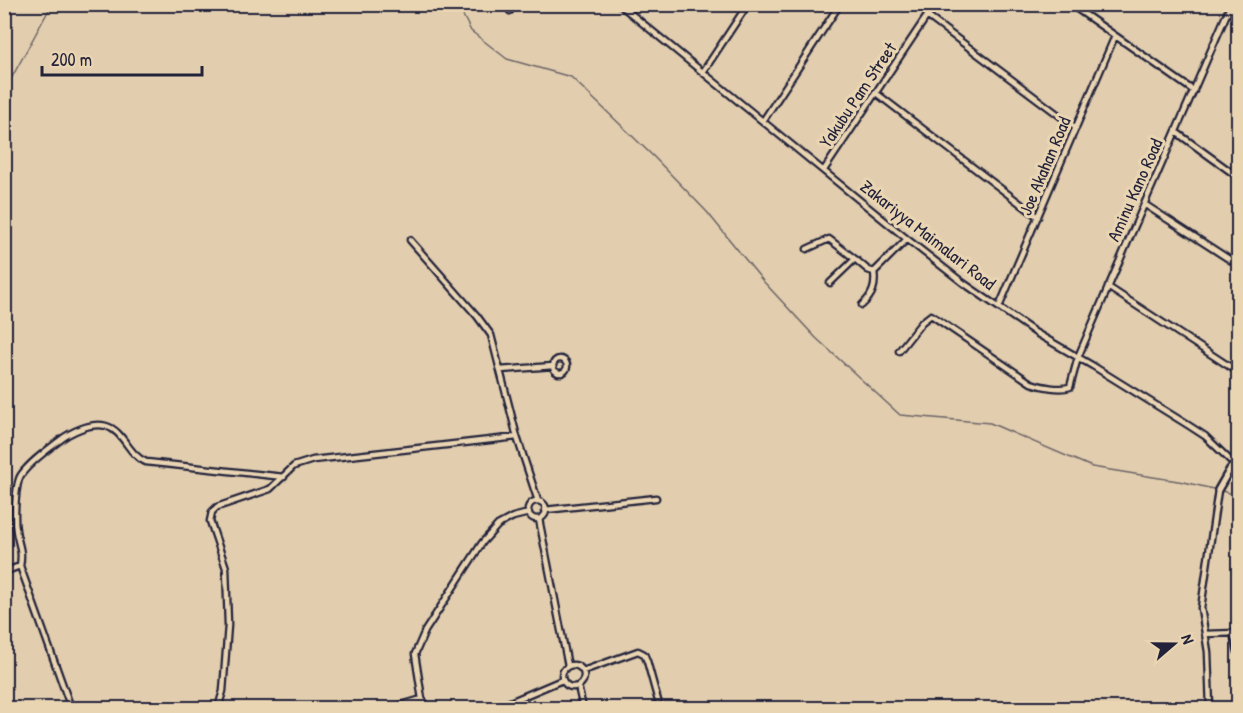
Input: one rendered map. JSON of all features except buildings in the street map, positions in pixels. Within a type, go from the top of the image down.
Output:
[{"type":"street","points":[[510,10],[514,4]]},
{"type":"street","name":"Zakariyya Maimalari Road","points":[[619,4],[906,239],[962,282],[1036,333],[1188,424],[1236,463]]},
{"type":"street","points":[[703,72],[748,4]]},
{"type":"street","points":[[763,121],[840,4]]},
{"type":"street","name":"Yakubu Pam Street","points":[[824,170],[935,4]]},
{"type":"street","points":[[1070,4],[1194,91]]},
{"type":"street","name":"Aminu Kano Road","points":[[899,351],[922,322],[931,315],[1023,379],[1038,386],[1070,387],[1078,357],[1231,4]]},
{"type":"street","points":[[927,16],[1076,128]]},
{"type":"street","name":"Joe Akahan Road","points":[[999,307],[1115,36]]},
{"type":"street","points":[[876,93],[1038,217]]},
{"type":"street","points":[[1176,132],[1239,177]]},
{"type":"street","points":[[1144,204],[1239,265]]},
{"type":"street","points":[[807,249],[829,239],[868,270],[874,272]]},
{"type":"street","points":[[862,304],[872,295],[874,272],[906,239]]},
{"type":"street","points":[[411,240],[486,326],[491,335],[517,437],[538,501],[544,506],[545,510],[539,519]]},
{"type":"street","points":[[830,283],[855,259]]},
{"type":"street","points":[[1108,287],[1239,372]]},
{"type":"street","points":[[500,370],[553,366]]},
{"type":"street","points":[[71,708],[20,566],[22,553],[16,531],[15,509],[20,476],[67,434],[90,426],[105,425],[116,431],[135,456],[146,462],[284,477]]},
{"type":"street","points":[[218,708],[224,691],[228,625],[226,568],[210,519],[217,507],[270,489],[294,466],[313,460],[517,437]]},
{"type":"street","points":[[1210,708],[1208,652],[1201,608],[1218,488],[1236,463]]},
{"type":"street","points":[[545,510],[656,498]]},
{"type":"street","points":[[538,501],[529,507],[529,513],[531,517],[539,519]]},
{"type":"street","points":[[428,708],[422,699],[415,654],[425,631],[482,543],[498,525],[513,517],[529,513]]},
{"type":"street","points":[[539,519],[568,666]]},
{"type":"street","points":[[4,572],[20,566]]},
{"type":"street","points":[[1205,634],[1236,633],[1239,652]]},
{"type":"street","points":[[583,671],[638,651],[644,654],[647,661],[660,708]]},
{"type":"street","points":[[574,664],[583,671],[584,680],[578,686],[569,686],[562,680],[563,671],[568,666],[574,664]]},
{"type":"street","points":[[496,708],[562,680]]},
{"type":"street","points":[[578,686],[583,708]]},
{"type":"street","points":[[391,708],[422,699]]},
{"type":"waterway","points":[[4,95],[52,4]]},
{"type":"waterway","points":[[457,4],[471,31],[507,59],[571,77],[707,212],[763,281],[816,338],[900,415],[990,423],[1092,467],[1184,482],[1238,495]]}]
